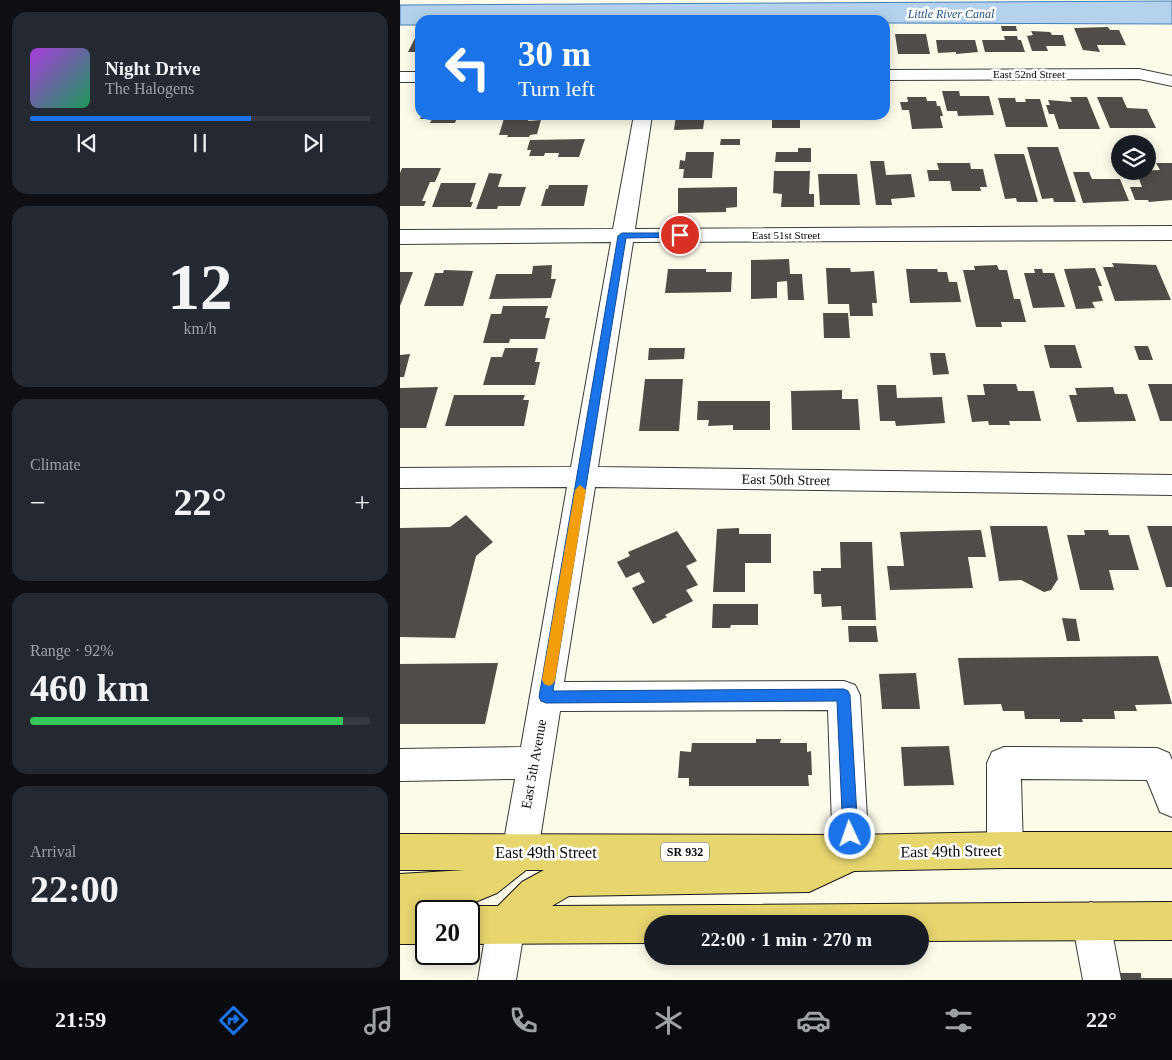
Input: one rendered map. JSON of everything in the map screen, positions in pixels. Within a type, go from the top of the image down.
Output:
[{"type":"main road","name":"East 49th Street","points":[[400,852],[851,853],[1005,850],[1172,850]]},
{"type":"main road","points":[[400,892],[463,889],[484,880],[520,852]]},
{"type":"main road","points":[[506,924],[535,895],[566,878],[809,874],[851,853]]},
{"type":"main road","points":[[480,925],[1172,921]]},
{"type":"main road","points":[[400,925],[415,925]]},
{"type":"street","name":"East 52nd Street","points":[[890,75],[1139,74],[1171,82]]},
{"type":"street","points":[[400,77],[415,77]]},
{"type":"street","name":"East 5th Avenue","points":[[520,852],[642,120]]},
{"type":"street","name":"East 51st Street","points":[[400,237],[1172,233]]},
{"type":"street","name":"East 50th Street","points":[[400,478],[582,478],[1172,485]]},
{"type":"street","points":[[546,697],[844,695],[851,853]]},
{"type":"street","points":[[400,765],[534,763]]},
{"type":"street","points":[[1005,850],[1004,763],[1158,764],[1172,800]]},
{"type":"street","points":[[1091,921],[1102,980]]},
{"type":"street","points":[[497,980],[506,924]]},
{"type":"water","name":"Little River Canal","points":[[1172,1],[1172,24],[890,23],[890,15],[415,15],[415,25],[400,25],[400,5]]},
{"type":"building","points":[[1001,26],[1016,26],[1017,31],[1002,31]]},
{"type":"building","points":[[1108,27],[1110,30],[1119,30],[1126,45],[1097,45],[1100,52],[1083,50],[1074,28]]},
{"type":"building","points":[[1031,31],[1063,35],[1066,46],[1046,46],[1048,51],[1032,51],[1027,36],[1033,35]]},
{"type":"building","points":[[895,34],[926,34],[930,54],[898,54]]},
{"type":"building","points":[[1004,36],[1017,36],[1018,40],[1021,40],[1025,52],[985,52],[982,40],[1005,40]]},
{"type":"building","points":[[415,38],[415,52],[408,52]]},
{"type":"building","points":[[936,40],[975,40],[978,52],[938,53]]},
{"type":"building","points":[[942,91],[959,91],[960,96],[989,96],[994,115],[958,116],[957,111],[947,111]]},
{"type":"building","points":[[907,97],[926,97],[927,101],[936,101],[937,106],[940,106],[943,116],[940,116],[943,128],[912,129],[909,110],[902,110],[900,102],[908,102]]},
{"type":"building","points":[[1070,97],[1087,97],[1100,129],[1059,129],[1054,114],[1049,114],[1046,105],[1050,105],[1048,100],[1072,102]]},
{"type":"building","points":[[1097,97],[1122,97],[1127,108],[1147,109],[1156,128],[1110,128]]},
{"type":"building","points":[[998,98],[1015,98],[1016,102],[1026,102],[1025,99],[1040,99],[1048,127],[1006,127]]},
{"type":"building","points":[[432,120],[456,120],[455,123],[430,123]]},
{"type":"building","points":[[504,120],[541,120],[537,134],[530,135],[529,137],[499,135]]},
{"type":"building","points":[[675,120],[704,120],[703,129],[674,130]]},
{"type":"building","points":[[772,120],[800,120],[800,128],[772,128]]},
{"type":"building","points":[[585,139],[579,157],[558,157],[559,153],[529,156],[531,150],[527,150],[530,140]]},
{"type":"building","points":[[721,139],[740,139],[740,145],[720,145]]},
{"type":"building","points":[[1027,147],[1058,147],[1076,202],[1054,202],[1053,198],[1042,199]]},
{"type":"building","points":[[798,148],[811,148],[811,162],[775,162],[776,152],[798,152]]},
{"type":"building","points":[[686,152],[714,152],[712,178],[683,178],[684,169],[679,169],[680,160],[685,161]]},
{"type":"building","points":[[994,154],[1024,154],[1038,202],[1017,202],[1016,198],[1005,199]]},
{"type":"building","points":[[870,161],[884,161],[886,175],[911,174],[915,197],[891,199],[892,205],[876,205]]},
{"type":"building","points":[[937,163],[970,163],[971,169],[983,169],[987,187],[980,187],[981,191],[952,191],[950,181],[929,181],[927,170],[939,170]]},
{"type":"building","points":[[1156,163],[1172,163],[1172,200],[1149,202],[1148,200],[1135,200],[1130,187],[1142,187],[1139,180],[1156,180],[1156,170],[1160,170]]},
{"type":"building","points":[[402,168],[441,168],[435,182],[430,182],[422,201],[426,201],[424,206],[400,206],[400,173]]},
{"type":"building","points":[[774,171],[810,171],[809,194],[814,194],[814,207],[781,207],[782,194],[773,193]]},
{"type":"building","points":[[1073,172],[1089,172],[1092,179],[1120,180],[1129,201],[1083,203]]},
{"type":"building","points":[[489,173],[502,174],[498,187],[526,187],[520,206],[476,209]]},
{"type":"building","points":[[818,174],[857,174],[860,205],[820,205]]},
{"type":"building","points":[[441,183],[476,183],[470,202],[473,202],[471,207],[432,207]]},
{"type":"building","points":[[549,185],[588,185],[584,206],[541,206]]},
{"type":"building","points":[[737,187],[737,207],[726,208],[726,212],[678,213],[678,188]]},
{"type":"building","points":[[789,259],[790,274],[802,274],[804,300],[788,300],[787,281],[777,282],[777,298],[751,299],[751,260]]},
{"type":"building","points":[[1112,263],[1156,265],[1171,300],[1115,301],[1103,267],[1114,267]]},
{"type":"building","points":[[552,265],[551,279],[556,279],[551,298],[489,299],[496,274],[532,274],[533,266]]},
{"type":"building","points":[[997,265],[999,270],[1007,270],[1014,299],[1020,299],[1026,322],[1001,322],[1002,327],[976,327],[963,270],[975,270],[974,266]]},
{"type":"building","points":[[826,268],[850,268],[851,272],[874,271],[877,303],[872,303],[873,316],[850,316],[849,304],[828,304]]},
{"type":"building","points":[[1095,268],[1102,286],[1098,286],[1103,301],[1092,302],[1095,308],[1076,309],[1064,269]]},
{"type":"building","points":[[668,269],[706,269],[706,272],[732,272],[731,292],[665,293]]},
{"type":"building","points":[[906,269],[937,269],[938,272],[947,272],[949,282],[957,282],[961,302],[910,303]]},
{"type":"building","points":[[1034,269],[1042,269],[1043,273],[1054,273],[1065,307],[1033,308],[1024,273],[1035,273]]},
{"type":"building","points":[[444,270],[473,271],[463,306],[424,306],[435,273],[443,273]]},
{"type":"building","points":[[400,272],[413,272],[400,306]]},
{"type":"building","points":[[503,306],[548,306],[545,318],[550,318],[545,339],[510,339],[509,343],[483,343],[491,314],[501,314]]},
{"type":"building","points":[[823,313],[848,313],[850,338],[824,338]]},
{"type":"building","points":[[1044,345],[1075,345],[1082,368],[1050,368]]},
{"type":"building","points":[[1134,346],[1148,346],[1153,360],[1139,360]]},
{"type":"building","points":[[505,348],[538,348],[535,362],[540,362],[535,385],[483,385],[491,357],[502,357]]},
{"type":"building","points":[[649,348],[685,348],[684,359],[648,360]]},
{"type":"building","points":[[930,353],[945,353],[949,374],[933,375]]},
{"type":"building","points":[[410,354],[404,377],[400,377],[400,355]]},
{"type":"building","points":[[645,379],[683,379],[679,431],[639,431]]},
{"type":"building","points":[[983,384],[1016,384],[1018,391],[1034,391],[1041,421],[1009,421],[1010,425],[989,425],[988,421],[972,422],[967,395],[985,395]]},
{"type":"building","points":[[1148,384],[1172,384],[1172,421],[1160,421]]},
{"type":"building","points":[[877,385],[896,385],[897,398],[942,397],[945,423],[896,426],[895,421],[880,421]]},
{"type":"building","points":[[438,387],[426,428],[400,428],[400,388]]},
{"type":"building","points":[[1113,387],[1115,394],[1127,394],[1136,421],[1077,422],[1069,395],[1077,395],[1075,388]]},
{"type":"building","points":[[842,390],[842,399],[858,399],[860,430],[792,430],[791,391]]},
{"type":"building","points":[[454,395],[525,395],[523,400],[529,400],[524,426],[445,426]]},
{"type":"building","points":[[698,401],[770,401],[770,430],[733,430],[733,425],[708,426],[709,420],[697,420]]},
{"type":"building","points":[[466,515],[493,542],[476,556],[455,638],[400,637],[400,528],[450,527]]},
{"type":"building","points":[[990,526],[1047,526],[1058,579],[1051,590],[1044,592],[1021,580],[999,581]]},
{"type":"building","points":[[1147,526],[1172,526],[1172,587],[1166,587]]},
{"type":"building","points":[[739,528],[739,534],[771,534],[771,563],[745,563],[745,592],[713,592],[717,529]]},
{"type":"building","points":[[981,530],[986,557],[968,557],[973,588],[890,590],[887,566],[904,566],[900,532]]},
{"type":"building","points":[[1084,530],[1108,530],[1109,535],[1129,535],[1139,570],[1109,570],[1114,590],[1080,590],[1067,535],[1085,535]]},
{"type":"building","points":[[677,531],[697,561],[686,566],[698,585],[686,590],[693,601],[665,615],[667,617],[653,624],[632,588],[645,582],[639,572],[626,578],[617,562],[630,556],[628,552]]},
{"type":"building","points":[[840,542],[872,542],[876,620],[842,620],[841,606],[822,607],[821,594],[814,594],[813,571],[821,571],[821,568],[841,568]]},
{"type":"building","points":[[713,604],[758,604],[758,625],[731,625],[730,628],[712,628]]},
{"type":"building","points":[[1062,618],[1076,619],[1080,641],[1067,641]]},
{"type":"building","points":[[848,626],[876,626],[878,642],[849,642]]},
{"type":"building","points":[[1158,656],[1172,704],[1135,705],[1137,711],[1114,711],[1115,719],[1082,719],[1083,722],[1060,722],[1060,719],[1025,719],[1024,711],[1003,711],[1001,704],[964,705],[958,658]]},
{"type":"building","points":[[498,663],[485,724],[400,724],[400,664]]},
{"type":"building","points":[[916,673],[920,709],[882,709],[879,674]]},
{"type":"building","points":[[756,739],[781,739],[780,743],[807,743],[807,752],[811,751],[812,775],[808,775],[809,786],[689,786],[689,778],[678,778],[680,751],[691,752],[692,743],[756,743]]},
{"type":"building","points":[[949,746],[954,785],[904,786],[901,747]]},
{"type":"building","points":[[1115,973],[1141,973],[1141,978],[1172,978],[1172,980],[1116,980]]},
{"type":"slow traffic","points":[[549,680],[580,490]]},
{"type":"route","points":[[680,235],[622,236],[546,697],[844,695],[850,834]]}]
